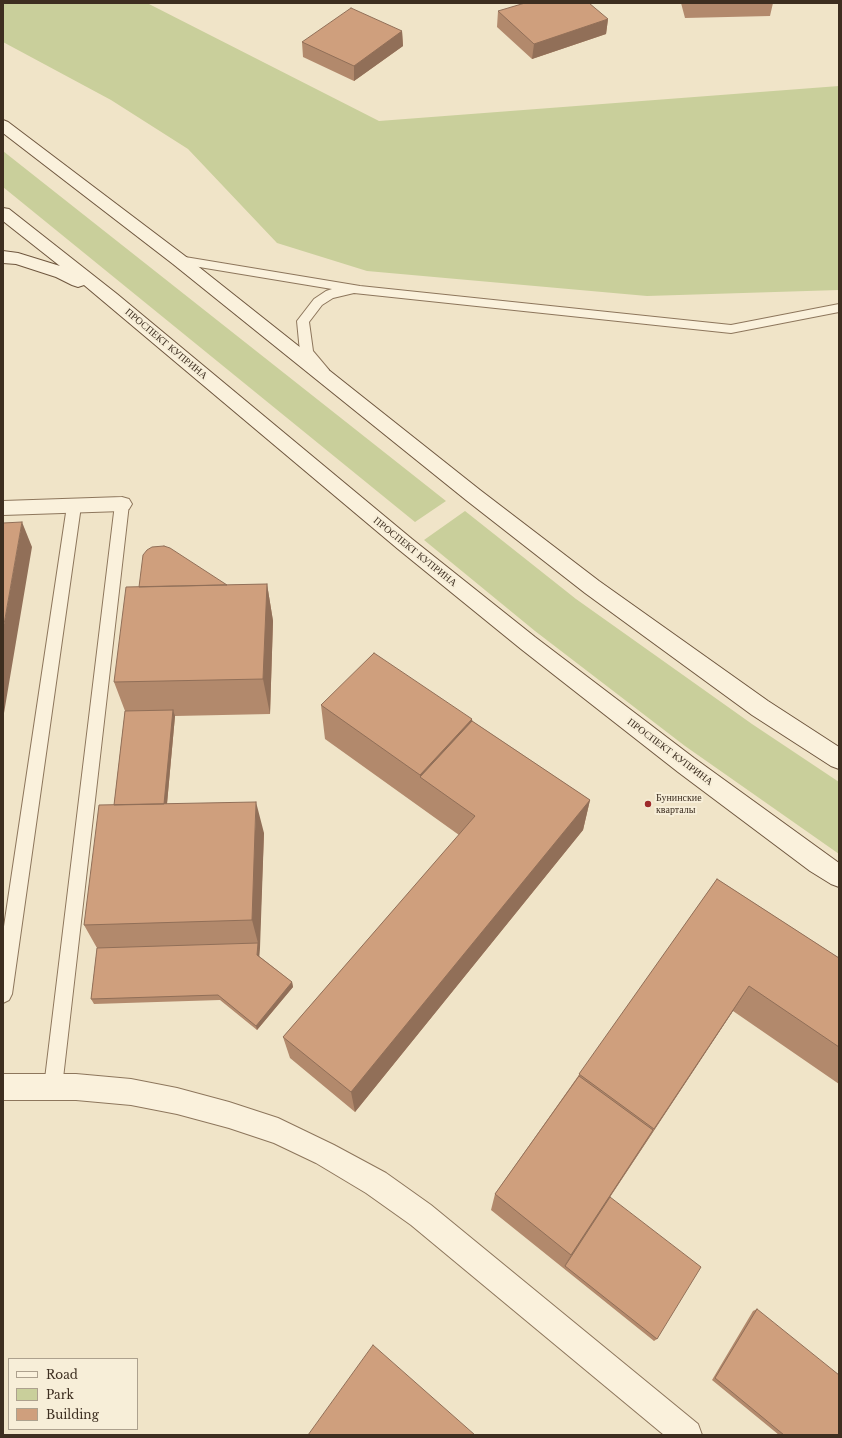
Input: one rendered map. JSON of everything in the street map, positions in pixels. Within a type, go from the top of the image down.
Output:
[{"type":"main road","points":[[3,125],[179,260],[592,587],[760,708],[839,759]]},
{"type":"main road","name":"ПРОСПЕКТ КУПРИНА","points":[[3,213],[111,298],[405,544],[528,643],[692,769],[818,863],[839,876]]},
{"type":"main road","points":[[3,257],[18,259],[62,273],[111,298]]},
{"type":"main road","points":[[3,508],[122,504]]},
{"type":"main road","points":[[3,1087],[53,1087],[131,1092],[177,1100],[278,1131],[325,1154],[376,1183],[421,1215],[687,1435]]},
{"type":"lane","points":[[179,260],[360,290],[731,329],[839,308]]},
{"type":"lane","points":[[330,381],[307,352],[303,321],[318,302],[330,294],[360,290]]},
{"type":"lane","points":[[53,1087],[122,504]]},
{"type":"lane","points":[[3,994],[74,506]]},
{"type":"green space","points":[[3,3],[147,3],[379,121],[839,86],[839,290],[647,296],[367,271],[277,243],[188,149],[111,100],[3,42]]},
{"type":"green space","points":[[3,151],[446,501],[415,522],[3,187]]},
{"type":"green space","points":[[465,511],[576,599],[752,724],[839,782],[839,854],[685,746],[535,631],[424,540]]},
{"type":"building","points":[[525,3],[589,3],[608,19],[534,44],[498,11]]},
{"type":"building","points":[[351,8],[402,31],[354,66],[302,42]]},
{"type":"building","points":[[22,522],[3,630],[3,523]]},
{"type":"building","points":[[164,546],[170,548],[227,585],[139,587],[143,555],[152,547]]},
{"type":"building","points":[[267,584],[263,679],[114,682],[126,587]]},
{"type":"building","points":[[374,653],[472,719],[420,775],[321,705]]},
{"type":"building","points":[[173,710],[164,804],[114,805],[125,711]]},
{"type":"building","points":[[472,721],[590,800],[351,1092],[283,1037],[475,816],[420,777]]},
{"type":"building","points":[[256,802],[252,920],[84,925],[99,805]]},
{"type":"building","points":[[717,879],[839,958],[839,1047],[749,986],[654,1129],[579,1074]]},
{"type":"building","points":[[258,943],[257,955],[292,982],[256,1026],[218,995],[91,999],[97,948]]},
{"type":"building","points":[[579,1076],[653,1130],[571,1255],[495,1194]]},
{"type":"building","points":[[610,1197],[701,1267],[657,1339],[565,1266]]},
{"type":"building","points":[[757,1309],[839,1375],[839,1435],[784,1435],[715,1378]]},
{"type":"building","points":[[373,1345],[475,1435],[308,1435]]},
{"type":"place","name":"Бунинские кварталы","points":[[648,804]]}]
